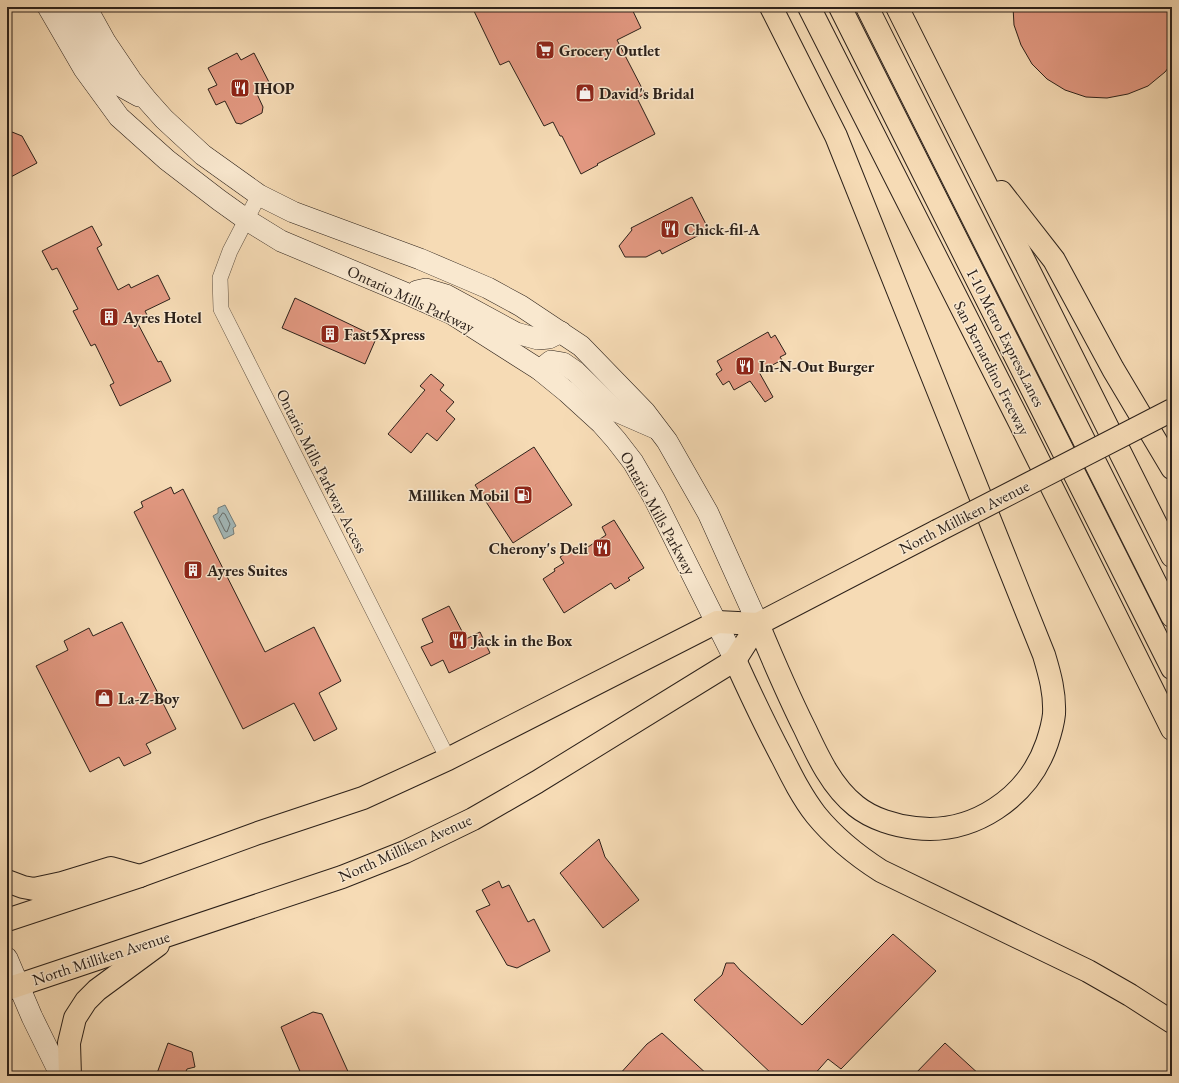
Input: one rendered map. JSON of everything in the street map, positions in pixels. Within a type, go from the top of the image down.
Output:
[{"type":"main road","name":"Ontario Mills Parkway","points":[[48,7],[84,69],[119,117],[168,160],[247,220],[281,241],[452,314],[540,370],[601,423],[633,462],[654,498],[735,660]]},
{"type":"main road","points":[[65,7],[97,64],[110,80],[147,100]]},
{"type":"main road","points":[[86,7],[106,43],[131,80],[164,119],[203,154],[259,196],[293,212],[420,259],[488,288],[521,306],[581,346],[645,412],[667,441],[708,513],[790,699],[833,782],[848,800],[858,808],[873,816],[908,827],[925,829],[956,826],[970,822],[993,810],[1016,793],[1026,783],[1041,759],[1052,725],[1054,705],[1051,677],[1044,655],[836,136],[770,7]]},
{"type":"main road","name":"San Bernardino Freeway","points":[[809,7],[1015,413],[1172,729]]},
{"type":"main road","name":"I-10 Metro ExpressLanes","points":[[840,7],[1172,668]]},
{"type":"main road","name":"I-10 Metro ExpressLanes","points":[[867,7],[1172,616]]},
{"type":"main road","points":[[897,7],[1172,556]]},
{"type":"main road","points":[[970,151],[1054,260],[1113,369],[1172,468]]},
{"type":"main road","points":[[405,293],[426,289],[446,295],[516,334],[538,339],[549,338],[560,332]]},
{"type":"main road","points":[[540,370],[551,361],[563,363],[576,372],[616,411],[659,430]]},
{"type":"main road","name":"North Milliken Avenue","points":[[13,987],[342,877],[404,852],[473,819],[537,782],[735,660],[758,624],[1172,410]]},
{"type":"main road","points":[[7,920],[140,876],[258,833],[363,798],[448,759],[716,622],[758,624]]},
{"type":"main road","points":[[735,660],[761,717],[804,798],[817,815],[845,844],[863,859],[881,871],[1088,971],[1130,995],[1172,1022]]},
{"type":"main road","points":[[7,881],[23,887],[34,889],[62,883],[111,868],[140,876]]},
{"type":"main road","points":[[70,1076],[69,1042],[75,1018],[86,1001],[96,990],[174,933]]},
{"type":"main road","points":[[7,958],[13,987],[32,1017],[61,1076]]},
{"type":"street","name":"Ontario Mills Parkway Access","points":[[259,196],[230,251],[220,278],[221,309],[448,759]]},
{"type":"water","points":[[225,505],[236,526],[233,528],[234,534],[224,539],[213,516],[218,513],[218,508]]},
{"type":"building","points":[[472,7],[631,7],[641,28],[617,40],[645,94],[637,98],[655,134],[581,174],[562,136],[560,136],[553,122],[544,126],[509,61],[500,65]]},
{"type":"building","points":[[1013,7],[1172,7],[1172,63],[1165,72],[1148,86],[1128,94],[1107,98],[1086,97],[1065,90],[1047,79],[1032,64],[1021,45],[1014,25]]},
{"type":"building","name":"IHOP","points":[[237,53],[241,60],[254,53],[271,86],[257,94],[263,107],[262,113],[241,124],[236,123],[225,101],[216,105],[208,89],[217,85],[208,68]]},
{"type":"building","points":[[7,130],[22,136],[37,163],[7,179]]},
{"type":"building","name":"Chick-fil-A","points":[[692,197],[709,230],[662,254],[660,250],[646,257],[625,257],[619,246],[632,230],[631,228]]},
{"type":"building","name":"Ayres Hotel","points":[[92,226],[102,245],[97,248],[118,290],[129,284],[131,288],[158,275],[170,299],[145,311],[147,315],[136,320],[158,362],[161,361],[171,381],[120,406],[110,385],[114,383],[95,344],[91,346],[73,311],[78,309],[57,268],[52,270],[42,251]]},
{"type":"building","name":"Fast5Xpress","points":[[295,298],[366,332],[365,336],[375,341],[365,364],[282,328]]},
{"type":"building","name":"In-N-Out Burger","points":[[768,332],[771,338],[775,335],[786,354],[780,357],[782,360],[759,372],[773,397],[765,402],[750,381],[734,390],[729,381],[723,385],[716,374],[722,370],[717,361]]},
{"type":"building","points":[[431,374],[444,385],[440,390],[454,402],[446,411],[455,419],[437,441],[427,433],[411,453],[388,434],[425,390],[420,386]]},
{"type":"building","name":"Milliken Mobil","points":[[534,447],[572,505],[513,543],[475,485]]},
{"type":"building","name":"Ayres Suites","points":[[171,487],[174,494],[183,489],[265,652],[314,627],[341,681],[319,693],[337,729],[314,741],[294,703],[243,729],[134,512],[143,507],[141,502]]},
{"type":"building","points":[[614,520],[644,568],[628,578],[630,580],[615,589],[611,583],[564,613],[543,579],[555,571],[554,569],[564,563],[560,557],[582,544],[585,549],[606,535],[602,527]]},
{"type":"building","name":"Jack in the Box","points":[[449,606],[466,639],[480,632],[490,653],[449,673],[443,660],[431,666],[421,647],[433,642],[422,619]]},
{"type":"building","points":[[122,622],[176,729],[146,744],[151,753],[124,766],[119,757],[90,772],[36,666],[68,650],[64,641],[89,628],[93,636]]},
{"type":"building","points":[[599,839],[605,857],[639,900],[603,928],[560,873]]},
{"type":"building","points":[[499,881],[502,888],[509,885],[528,922],[534,919],[550,951],[517,968],[507,965],[476,911],[490,905],[482,890]]},
{"type":"building","points":[[893,934],[936,971],[841,1069],[828,1059],[813,1076],[774,1076],[694,1000],[722,975],[726,963],[734,963],[802,1025]]},
{"type":"building","points":[[313,1012],[322,1014],[350,1076],[302,1076],[281,1027]]},
{"type":"building","points":[[662,1033],[709,1076],[618,1076],[647,1044]]},
{"type":"building","points":[[168,1043],[192,1052],[195,1067],[187,1069],[184,1076],[156,1076]]},
{"type":"building","points":[[945,1043],[981,1076],[913,1076]]},
{"type":"place","name":"Grocery Outlet","points":[[545,50]]},
{"type":"place","name":"IHOP","points":[[240,88]]},
{"type":"place","name":"David's Bridal","points":[[585,93]]},
{"type":"place","name":"Chick-fil-A","points":[[670,229]]},
{"type":"place","name":"Ayres Hotel","points":[[109,317]]},
{"type":"place","name":"Fast5Xpress","points":[[330,334]]},
{"type":"place","name":"In-N-Out Burger","points":[[745,366]]},
{"type":"place","name":"Milliken Mobil","points":[[523,495]]},
{"type":"place","name":"Cherony's Deli","points":[[602,548]]},
{"type":"place","name":"Ayres Suites","points":[[193,570]]},
{"type":"place","name":"Jack in the Box","points":[[458,640]]},
{"type":"place","name":"La-Z-Boy","points":[[104,698]]}]
